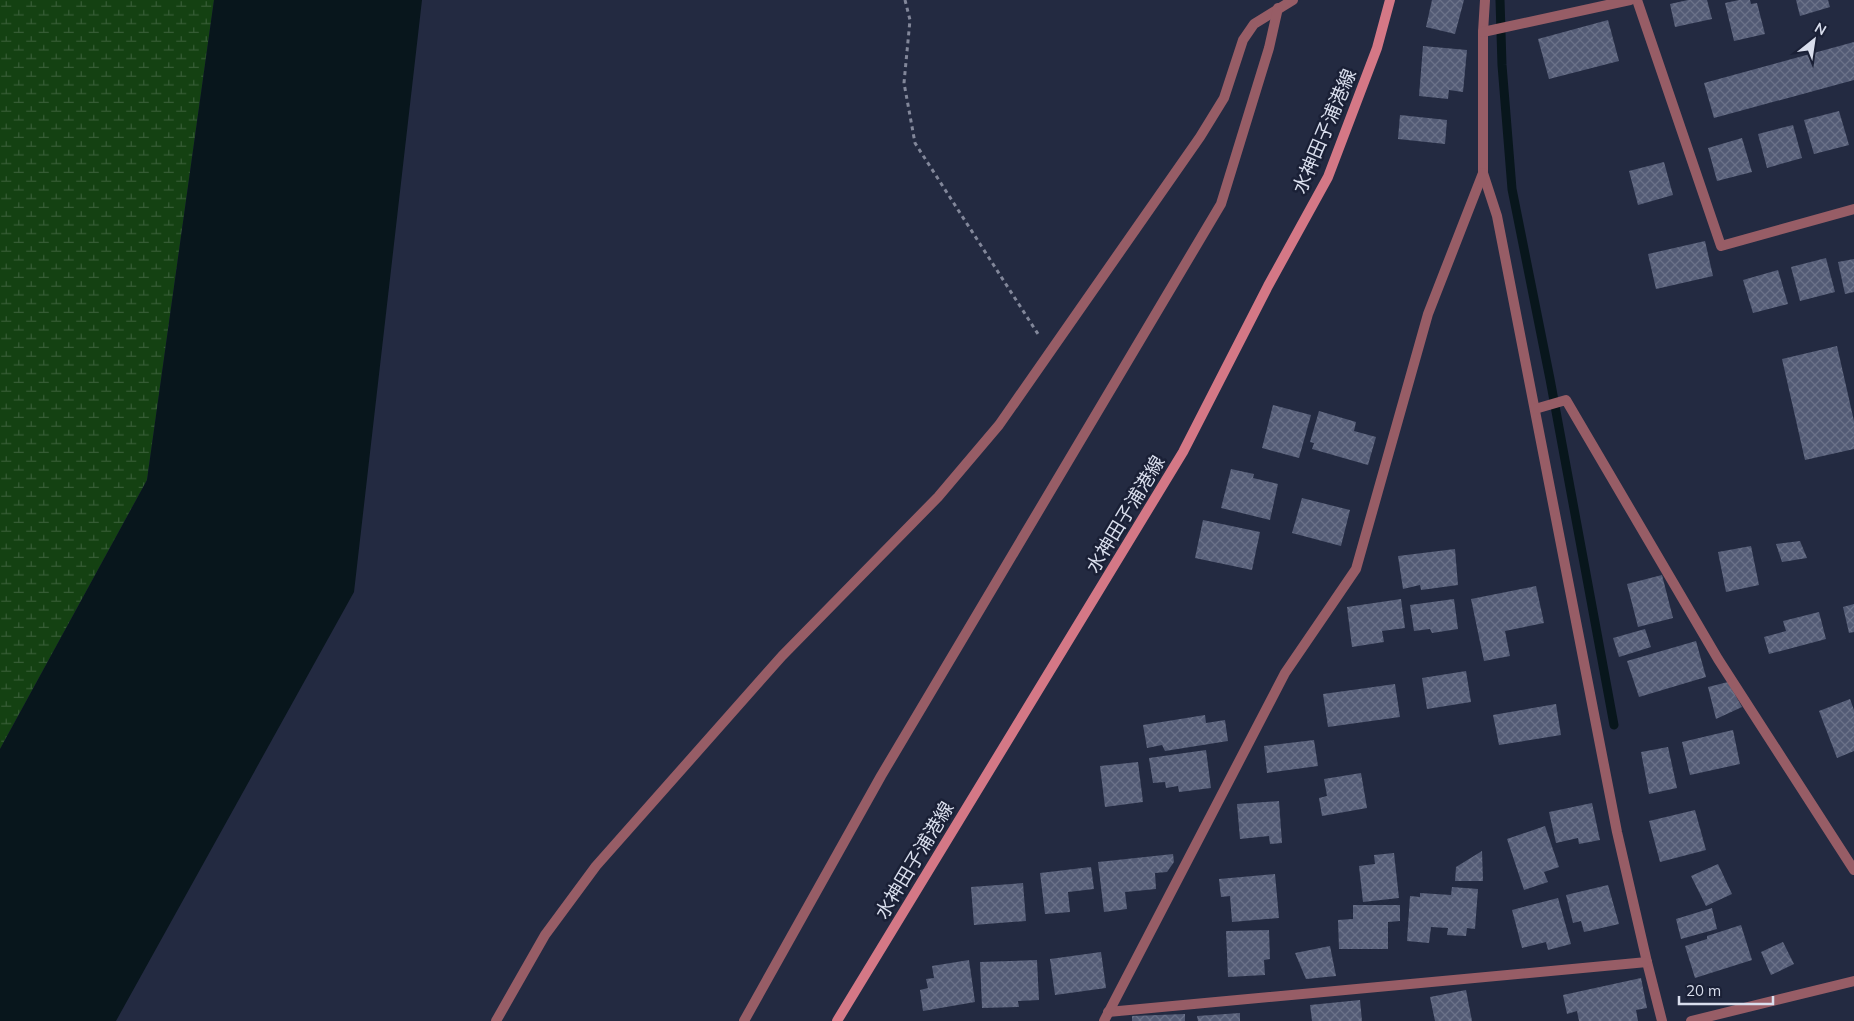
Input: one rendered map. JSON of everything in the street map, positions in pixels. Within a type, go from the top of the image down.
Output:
[{"type":"main road","name":"水神田子浦港線","points":[[837,1021],[1183,452],[1268,286],[1328,177],[1377,48],[1390,0]]},
{"type":"street","points":[[496,1021],[545,935],[596,866],[782,656],[938,497],[999,425],[1205,129],[1224,98],[1243,40],[1254,24],[1294,0]]},
{"type":"street","points":[[1485,0],[1483,32],[1483,173],[1497,216],[1617,832],[1662,1021]]},
{"type":"street","points":[[1483,32],[1630,0]]},
{"type":"street","points":[[1637,0],[1721,246],[1854,209]]},
{"type":"street","points":[[744,1021],[881,776],[1221,204],[1269,48],[1278,8]]},
{"type":"street","points":[[1106,1016],[1285,673],[1356,569],[1428,314],[1483,173]]},
{"type":"street","points":[[1535,409],[1566,400],[1718,659],[1854,870]]},
{"type":"street","points":[[1106,1016],[1647,962]]},
{"type":"street","points":[[1691,1021],[1854,981]]},
{"type":"path","points":[[905,0],[910,20],[904,83],[915,143],[1049,352]]},
{"type":"green space","points":[[0,0],[214,0],[147,480],[0,749]]},
{"type":"shaded area","points":[[214,0],[422,0],[354,592],[116,1021],[0,1021],[0,749],[147,480]]},
{"type":"building","points":[[1432,0],[1464,0],[1455,34],[1426,27]]},
{"type":"building","points":[[1688,0],[1707,0],[1712,19],[1675,27],[1670,4]]},
{"type":"building","points":[[1750,0],[1751,4],[1757,3],[1765,34],[1734,41],[1725,3]]},
{"type":"building","points":[[1796,0],[1828,0],[1830,7],[1800,16]]},
{"type":"building","points":[[1608,20],[1619,61],[1549,79],[1538,39]]},
{"type":"building","points":[[1854,42],[1854,80],[1714,118],[1704,83]]},
{"type":"building","points":[[1423,46],[1467,50],[1463,92],[1449,90],[1448,99],[1419,96]]},
{"type":"building","points":[[1839,111],[1849,145],[1814,154],[1804,120]]},
{"type":"building","points":[[1400,115],[1447,120],[1445,144],[1398,139]]},
{"type":"building","points":[[1793,125],[1802,158],[1767,168],[1758,134]]},
{"type":"building","points":[[1742,138],[1752,172],[1717,181],[1708,148]]},
{"type":"building","points":[[1664,162],[1673,195],[1638,205],[1629,171]]},
{"type":"building","points":[[1705,241],[1713,276],[1656,289],[1648,254]]},
{"type":"building","points":[[1826,258],[1835,292],[1800,301],[1791,267]]},
{"type":"building","points":[[1854,259],[1854,292],[1845,294],[1838,262]]},
{"type":"building","points":[[1778,270],[1788,304],[1753,313],[1743,280]]},
{"type":"building","points":[[1837,346],[1854,421],[1854,449],[1805,460],[1782,359]]},
{"type":"building","points":[[1273,405],[1311,415],[1299,458],[1262,448]]},
{"type":"building","points":[[1319,411],[1356,422],[1354,431],[1376,437],[1368,465],[1312,449],[1314,443],[1310,442]]},
{"type":"building","points":[[1231,469],[1254,474],[1253,478],[1278,484],[1270,520],[1221,508]]},
{"type":"building","points":[[1302,498],[1350,510],[1341,546],[1292,533]]},
{"type":"building","points":[[1203,520],[1260,532],[1252,570],[1195,558]]},
{"type":"building","points":[[1800,541],[1807,558],[1782,562],[1776,544]]},
{"type":"building","points":[[1751,546],[1759,585],[1726,592],[1718,552]]},
{"type":"building","points":[[1455,549],[1458,585],[1421,590],[1420,585],[1403,589],[1398,556]]},
{"type":"building","points":[[1662,575],[1673,618],[1638,627],[1627,584]]},
{"type":"building","points":[[1536,586],[1544,623],[1505,631],[1510,656],[1484,661],[1471,599]]},
{"type":"building","points":[[1401,599],[1405,628],[1382,631],[1384,642],[1352,647],[1347,607]]},
{"type":"building","points":[[1454,599],[1458,629],[1432,633],[1430,629],[1414,631],[1410,605]]},
{"type":"building","points":[[1854,604],[1854,632],[1849,633],[1843,607]]},
{"type":"building","points":[[1819,612],[1826,639],[1769,654],[1764,637],[1786,631],[1783,621]]},
{"type":"building","points":[[1645,629],[1651,647],[1619,657],[1613,638]]},
{"type":"building","points":[[1696,641],[1706,677],[1639,697],[1627,661]]},
{"type":"building","points":[[1466,671],[1471,702],[1427,709],[1422,678]]},
{"type":"building","points":[[1728,682],[1742,707],[1716,719],[1708,687]]},
{"type":"building","points":[[1395,684],[1400,717],[1328,727],[1323,694]]},
{"type":"building","points":[[1850,699],[1854,710],[1854,751],[1837,758],[1819,711]]},
{"type":"building","points":[[1556,704],[1561,735],[1499,745],[1493,715]]},
{"type":"building","points":[[1205,715],[1206,723],[1225,720],[1228,741],[1165,751],[1162,745],[1147,748],[1143,725]]},
{"type":"building","points":[[1733,730],[1740,764],[1690,775],[1682,742]]},
{"type":"building","points":[[1314,740],[1318,766],[1267,773],[1264,746]]},
{"type":"building","points":[[1668,747],[1677,788],[1649,794],[1641,752]]},
{"type":"building","points":[[1206,750],[1211,788],[1179,792],[1178,786],[1166,788],[1165,782],[1153,783],[1149,758]]},
{"type":"building","points":[[1138,762],[1143,802],[1105,807],[1100,766]]},
{"type":"building","points":[[1361,773],[1367,808],[1322,816],[1319,798],[1327,796],[1324,779]]},
{"type":"building","points":[[1279,801],[1282,843],[1270,844],[1269,836],[1240,839],[1237,804]]},
{"type":"building","points":[[1592,803],[1600,840],[1579,844],[1578,838],[1556,843],[1549,812]]},
{"type":"building","points":[[1695,810],[1706,850],[1660,862],[1649,821]]},
{"type":"building","points":[[1545,826],[1559,867],[1544,872],[1548,882],[1524,890],[1507,839]]},
{"type":"building","points":[[1482,851],[1483,881],[1455,881],[1456,867]]},
{"type":"building","points":[[1394,853],[1399,898],[1363,902],[1359,866],[1375,864],[1374,855]]},
{"type":"building","points":[[1173,854],[1174,862],[1167,872],[1155,873],[1156,889],[1125,892],[1127,909],[1104,912],[1098,862]]},
{"type":"building","points":[[1718,864],[1732,894],[1706,906],[1691,876]]},
{"type":"building","points":[[1091,867],[1094,889],[1068,892],[1070,912],[1045,914],[1040,873]]},
{"type":"building","points":[[1275,874],[1279,918],[1232,922],[1230,896],[1221,897],[1219,879]]},
{"type":"building","points":[[1023,883],[1026,921],[974,925],[971,887]]},
{"type":"building","points":[[1608,885],[1619,924],[1584,932],[1581,921],[1573,923],[1566,895]]},
{"type":"building","points":[[1452,887],[1478,889],[1475,929],[1467,928],[1466,936],[1447,935],[1448,928],[1431,927],[1429,943],[1407,941],[1410,896],[1420,897],[1420,893],[1451,895]]},
{"type":"building","points":[[1558,898],[1571,944],[1548,950],[1546,942],[1522,948],[1512,910]]},
{"type":"building","points":[[1353,905],[1400,905],[1400,921],[1388,922],[1388,949],[1339,949],[1338,920],[1353,919]]},
{"type":"building","points":[[1712,908],[1717,929],[1681,939],[1676,919]]},
{"type":"building","points":[[1741,925],[1752,960],[1695,978],[1685,946],[1707,939],[1707,936]]},
{"type":"building","points":[[1269,930],[1270,959],[1264,960],[1265,975],[1228,977],[1226,931]]},
{"type":"building","points":[[1783,942],[1794,964],[1771,975],[1761,952]]},
{"type":"building","points":[[1330,946],[1336,976],[1306,979],[1295,953]]},
{"type":"building","points":[[1101,952],[1106,988],[1055,995],[1050,959]]},
{"type":"building","points":[[969,960],[975,1002],[923,1011],[920,990],[928,988],[926,979],[934,978],[932,966]]},
{"type":"building","points":[[1037,960],[1039,1000],[1018,1001],[1019,1007],[982,1008],[980,962]]},
{"type":"building","points":[[1641,978],[1647,1008],[1636,1010],[1638,1021],[1579,1021],[1577,1011],[1567,1014],[1563,995]]},
{"type":"building","points":[[1466,990],[1472,1021],[1435,1021],[1430,997]]},
{"type":"building","points":[[1360,1000],[1362,1021],[1312,1021],[1310,1005]]},
{"type":"building","points":[[1240,1013],[1240,1021],[1198,1021],[1197,1016]]},
{"type":"building","points":[[1185,1014],[1185,1021],[1132,1021],[1132,1016]]},
{"type":"waterway","points":[[1500,0],[1502,65],[1512,189],[1550,379],[1614,725]]}]
